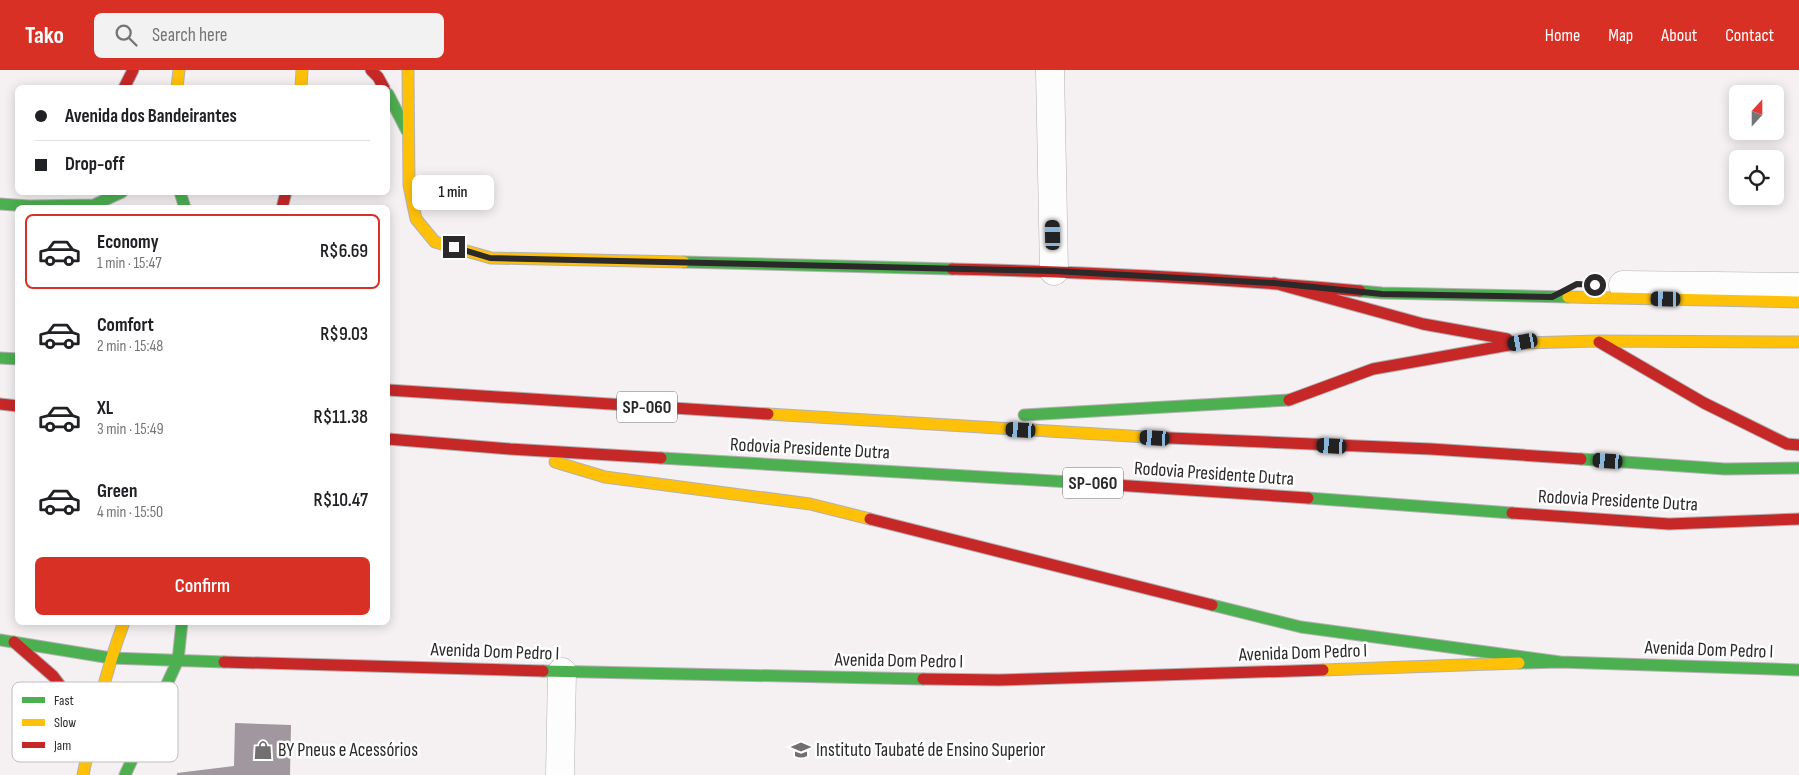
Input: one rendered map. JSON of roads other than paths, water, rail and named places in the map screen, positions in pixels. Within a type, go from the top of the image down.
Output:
[{"type":"main road","points":[[126,85],[133,70]]},
{"type":"main road","points":[[177,85],[179,70]]},
{"type":"main road","points":[[301,85],[302,70]]},
{"type":"main road","points":[[371,70],[378,76],[382,85]]},
{"type":"main road","points":[[408,70],[409,185],[416,219],[435,242],[490,258],[1054,271],[1274,283],[1382,294],[1799,302]]},
{"type":"main road","points":[[390,98],[409,134]]},
{"type":"main road","points":[[30,205],[46,195]]},
{"type":"main road","points":[[94,205],[116,195]]},
{"type":"main road","points":[[0,204],[15,205]]},
{"type":"main road","points":[[1274,283],[1423,324],[1523,342]]},
{"type":"main road","points":[[1597,341],[1704,403],[1787,444],[1799,445]]},
{"type":"main road","points":[[906,423],[1287,401],[1373,368],[1523,342],[1799,342]]},
{"type":"main road","points":[[0,358],[15,359]]},
{"type":"main road","name":"Rodovia Presidente Dutra","points":[[390,390],[1164,439],[1431,450],[1725,469],[1799,468]]},
{"type":"main road","points":[[0,404],[15,406]]},
{"type":"main road","name":"Rodovia Presidente Dutra","points":[[390,439],[510,449],[1178,488],[1669,524],[1799,519]]},
{"type":"main road","points":[[510,449],[605,477],[810,504],[1301,627],[1560,662]]},
{"type":"main road","points":[[104,682],[123,625]]},
{"type":"main road","points":[[168,682],[178,660],[182,625]]},
{"type":"main road","name":"Avenida Dom Pedro I","points":[[0,640],[111,658],[562,672],[998,680],[1560,662],[1799,670]]},
{"type":"main road","points":[[14,642],[53,676],[57,682]]},
{"type":"main road","points":[[83,775],[86,762]]},
{"type":"main road","points":[[125,775],[131,762]]},
{"type":"street","points":[[1050,70],[1054,271]]},
{"type":"street","points":[[1552,297],[1577,284],[1799,286]]},
{"type":"street","points":[[560,775],[562,672]]},
{"type":"place","name":"BY Pneus e Acessórios","points":[[263,750]]},
{"type":"place","name":"Instituto Taubaté de Ensino Superior","points":[[801,750]]}]
